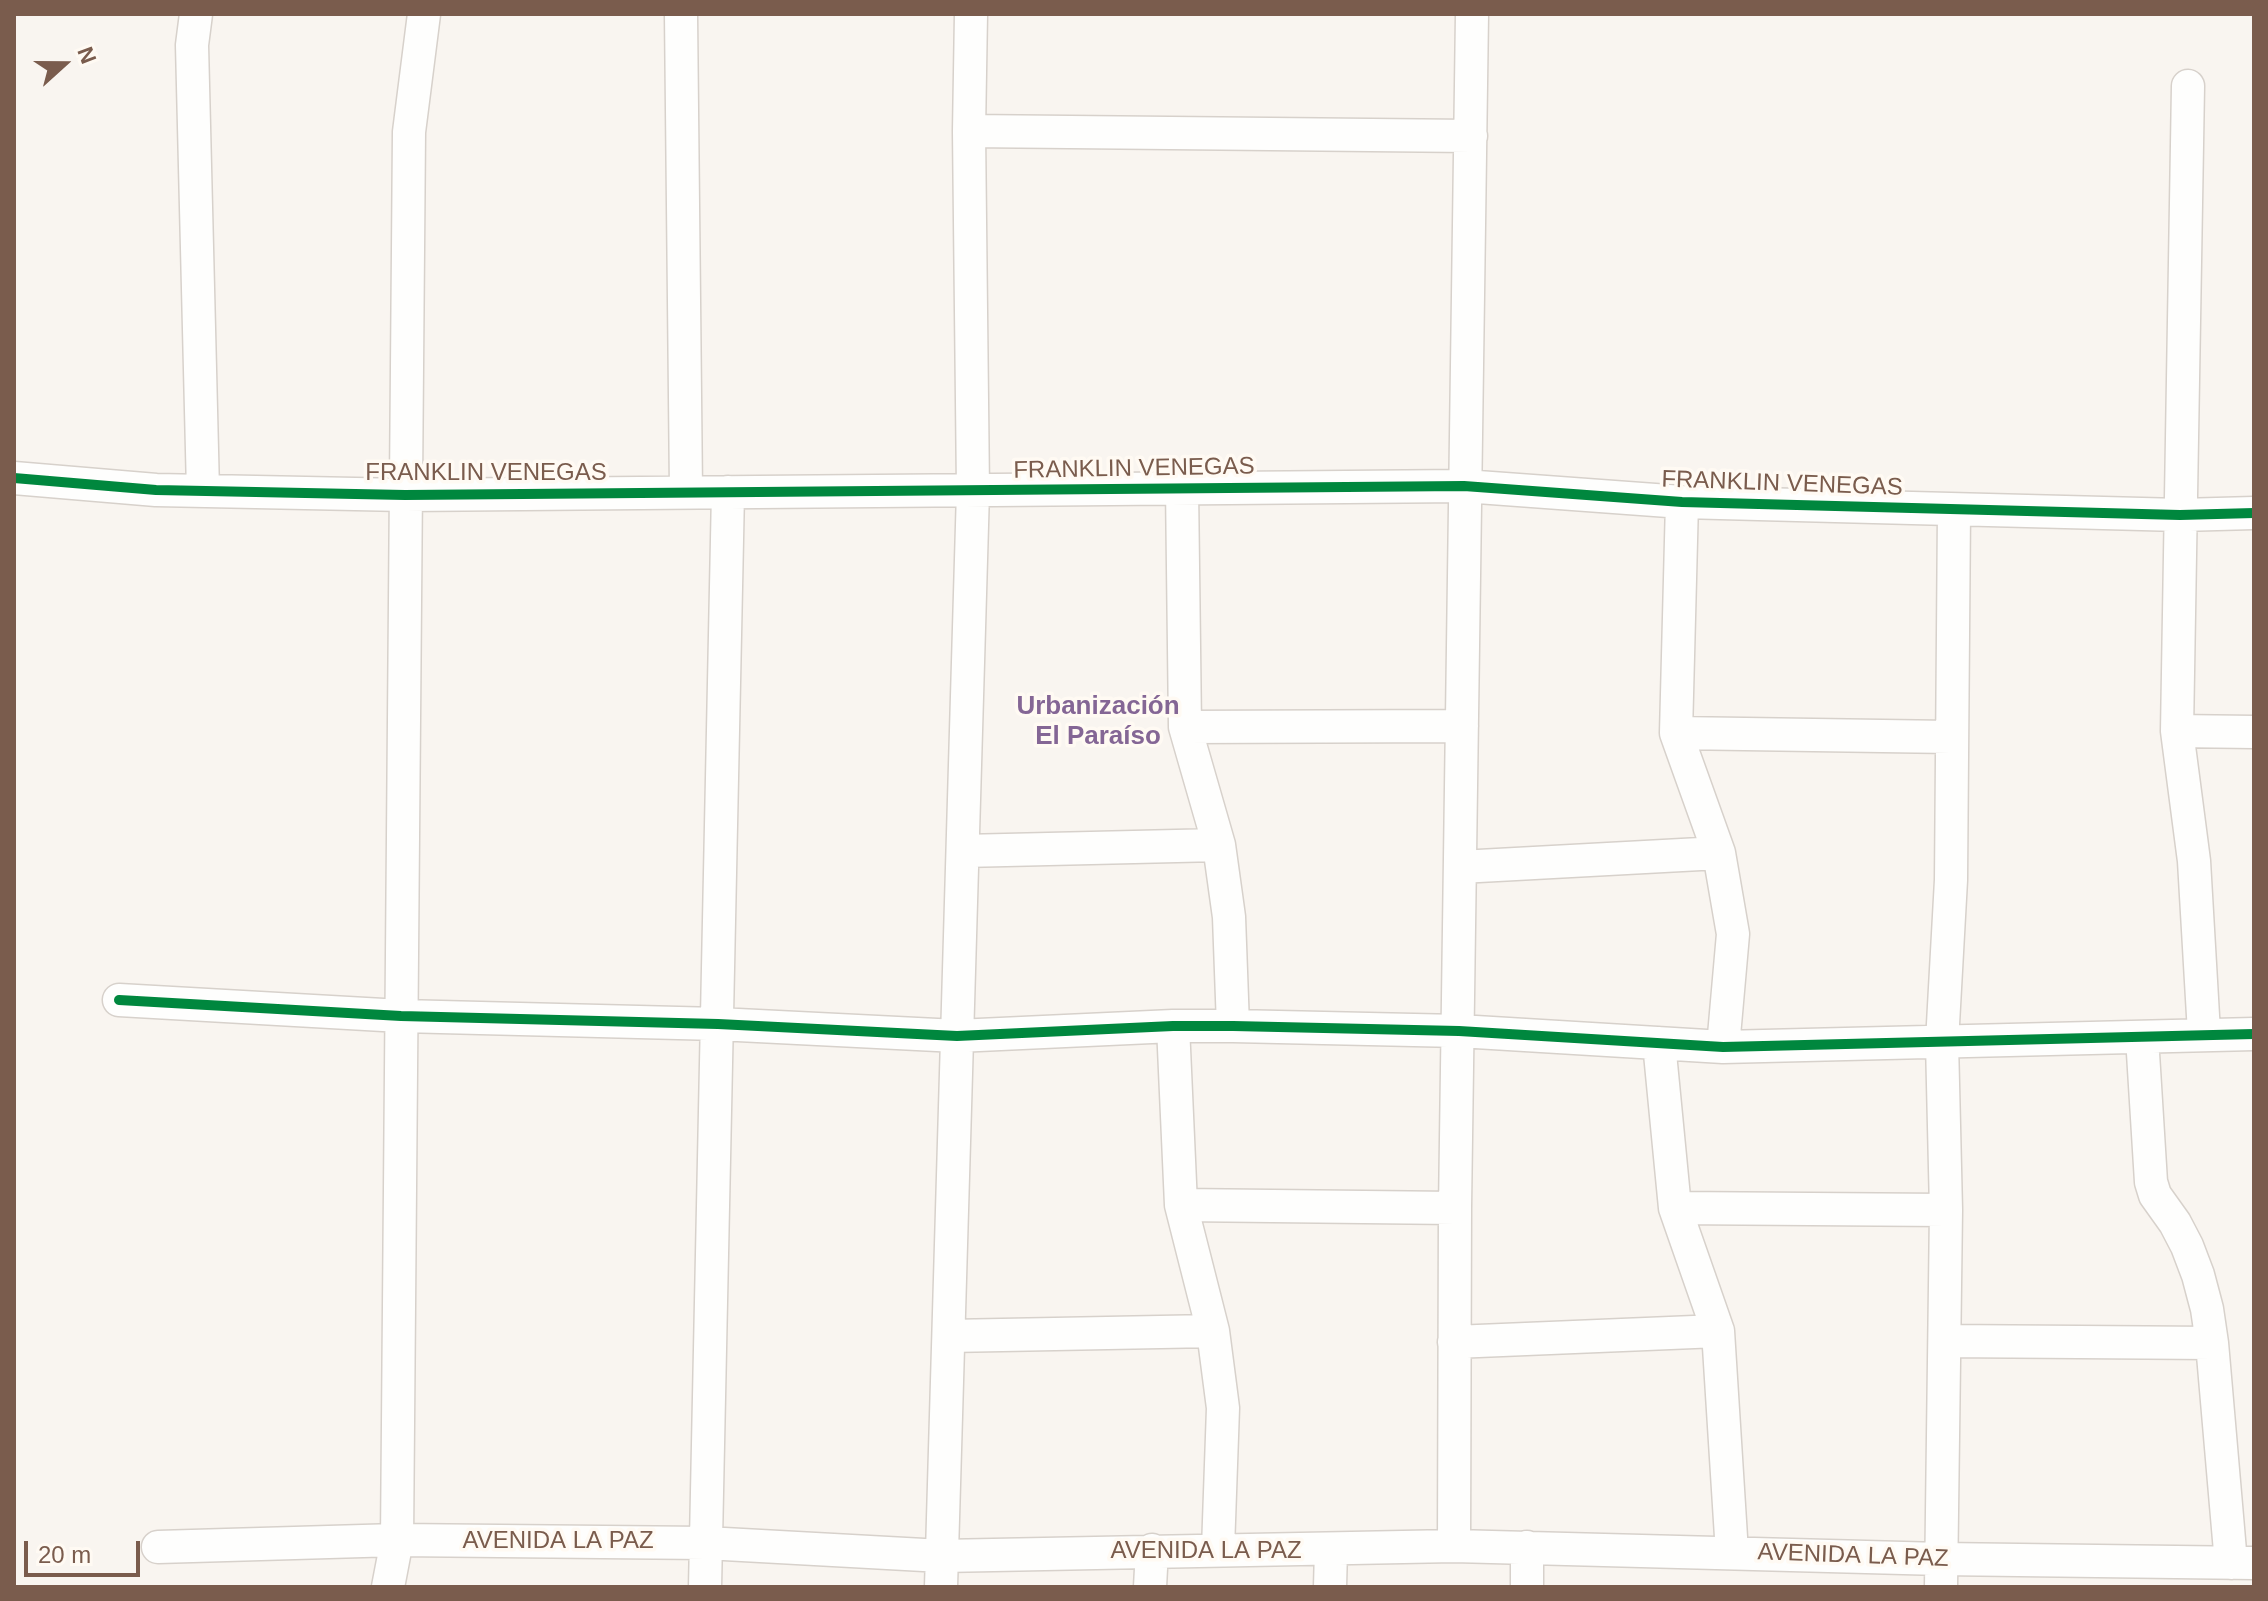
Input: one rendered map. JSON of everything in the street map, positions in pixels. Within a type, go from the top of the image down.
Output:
[{"type":"street","points":[[196,14],[192,45],[203,491]]},
{"type":"street","points":[[388,1587],[397,1540],[409,132],[424,14]]},
{"type":"street","points":[[681,14],[686,491]]},
{"type":"street","points":[[942,1572],[973,491],[969,131],[971,14]]},
{"type":"street","points":[[1454,1546],[1455,1208],[1472,14]]},
{"type":"street","points":[[2188,86],[2177,731],[2194,861],[2204,1033]]},
{"type":"street","points":[[969,131],[1471,136]]},
{"type":"street","name":"FRANKLIN VENEGAS","points":[[14,478],[156,490],[405,495],[1464,486],[1682,502],[2180,515],[2254,513]]},
{"type":"street","points":[[1182,487],[1185,727],[1219,845],[1229,917],[1233,1026]]},
{"type":"street","points":[[705,1587],[728,492]]},
{"type":"street","points":[[1682,502],[1676,733],[1719,853],[1733,934],[1723,1047]]},
{"type":"street","points":[[1941,1573],[1946,1210],[1942,1042],[1951,880],[1954,510]]},
{"type":"street","points":[[1185,727],[1462,726]]},
{"type":"street","points":[[2177,731],[2254,732]]},
{"type":"street","points":[[1676,733],[1951,737]]},
{"type":"street","points":[[963,851],[1219,845]]},
{"type":"street","points":[[1460,867],[1719,853]]},
{"type":"street","points":[[119,1000],[401,1016],[718,1024],[957,1036],[1233,1026],[1459,1031],[1723,1047],[2254,1034]]},
{"type":"street","points":[[1173,1026],[1181,1205],[1213,1331],[1223,1408],[1218,1549]]},
{"type":"street","points":[[2142,1037],[2151,1182],[2155,1195],[2187,1246],[2198,1275],[2212,1343],[2242,1563]]},
{"type":"street","points":[[1659,1043],[1675,1208],[1718,1331],[1732,1553]]},
{"type":"street","points":[[1181,1205],[1455,1208]]},
{"type":"street","points":[[1675,1208],[1946,1210]]},
{"type":"street","points":[[949,1336],[1213,1331]]},
{"type":"street","points":[[1454,1342],[1718,1331]]},
{"type":"street","points":[[1945,1341],[2212,1343]]},
{"type":"street","name":"AVENIDA LA PAZ","points":[[158,1547],[397,1540],[706,1543],[942,1572],[1152,1550],[1454,1546],[1732,1553],[1941,1573],[2242,1563]]},
{"type":"street","points":[[1527,1547],[1527,1587]]},
{"type":"street","points":[[1150,1587],[1152,1550]]},
{"type":"street","points":[[1330,1587],[1331,1550]]},
{"type":"cycle path","points":[[14,478],[156,490],[405,495],[1464,486],[1682,502],[2180,515],[2254,513]]},
{"type":"cycle path","points":[[119,1000],[401,1016],[718,1024],[957,1036],[1233,1026],[1459,1031],[1723,1047],[2254,1034]]},
{"type":"district","name":"Urbanización El Paraíso","points":[[1098,722]]}]
